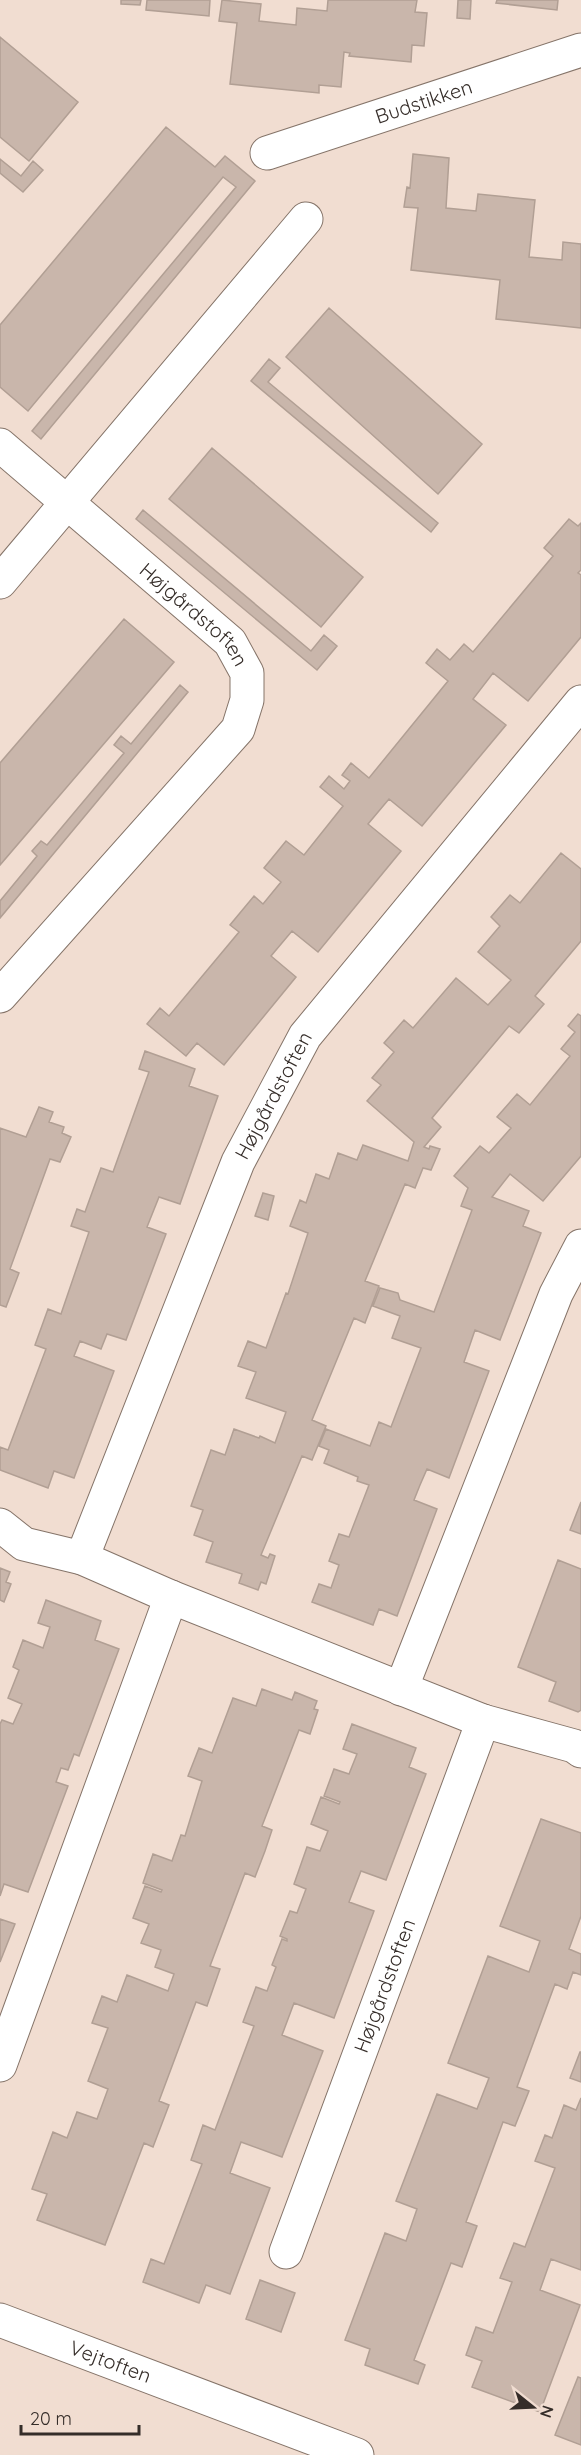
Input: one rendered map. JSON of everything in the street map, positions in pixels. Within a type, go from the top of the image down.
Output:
[{"type":"street","name":"Budstikken","points":[[267,153],[581,50]]},
{"type":"street","points":[[0,582],[306,219]]},
{"type":"street","name":"Højgårdstoften","points":[[0,445],[230,642],[247,673],[247,700],[238,729],[0,996]]},
{"type":"street","name":"Højgårdstoften","points":[[82,1558],[238,1162],[305,1036],[581,702]]},
{"type":"street","points":[[401,1689],[556,1294],[581,1246]]},
{"type":"street","points":[[0,1525],[24,1544],[82,1558],[171,1597],[483,1722],[574,1746],[581,1751]]},
{"type":"street","points":[[0,2065],[171,1597]]},
{"type":"street","name":"Højgårdstoften","points":[[286,2252],[483,1722]]},
{"type":"street","name":"Vejtoften","points":[[0,2320],[357,2455]]},
{"type":"building","points":[[121,0],[141,0],[140,5],[121,4]]},
{"type":"building","points":[[147,0],[210,0],[209,16],[146,10]]},
{"type":"building","points":[[222,0],[261,4],[259,21],[296,25],[297,8],[327,11],[328,0],[417,0],[415,12],[427,13],[424,46],[412,45],[411,62],[349,56],[350,53],[344,52],[341,87],[319,85],[319,93],[230,84],[237,23],[219,21]]},
{"type":"building","points":[[458,0],[471,0],[470,19],[457,18]]},
{"type":"building","points":[[497,0],[558,0],[557,10],[496,3]]},
{"type":"building","points":[[0,37],[78,102],[29,161],[0,137]]},
{"type":"building","points":[[166,127],[215,167],[225,156],[255,181],[41,439],[32,431],[236,187],[223,177],[28,411],[0,387],[0,325]]},
{"type":"building","points":[[413,154],[449,158],[446,208],[476,211],[478,194],[535,200],[529,257],[562,260],[563,242],[581,244],[581,328],[496,319],[500,280],[411,270],[418,208],[404,207],[407,187],[410,188]]},
{"type":"building","points":[[0,159],[21,176],[33,161],[43,170],[23,192],[0,173]]},
{"type":"building","points":[[329,308],[482,444],[438,494],[286,357]]},
{"type":"building","points":[[269,359],[280,368],[268,382],[438,523],[431,532],[251,381]]},
{"type":"building","points":[[212,448],[363,577],[321,627],[169,499]]},
{"type":"building","points":[[143,510],[311,651],[324,635],[337,646],[317,670],[136,519]]},
{"type":"building","points":[[569,519],[578,526],[581,523],[581,570],[578,573],[581,575],[581,637],[528,701],[493,673],[473,699],[506,725],[422,826],[389,799],[368,824],[401,851],[318,952],[292,931],[271,956],[296,977],[224,1065],[197,1043],[186,1056],[147,1024],[160,1008],[169,1016],[239,932],[230,925],[254,896],[263,904],[281,882],[264,868],[286,841],[304,855],[343,806],[320,787],[329,776],[344,789],[350,781],[342,775],[351,763],[369,778],[448,681],[426,663],[437,649],[450,660],[464,644],[473,652],[553,556],[544,548]]},
{"type":"building","points":[[124,619],[174,662],[0,865],[0,763]]},
{"type":"building","points":[[180,685],[188,692],[0,918],[0,901],[37,856],[32,851],[41,841],[47,845],[124,753],[114,745],[121,736],[131,744]]},
{"type":"building","points":[[561,853],[581,869],[581,941],[535,996],[544,1004],[519,1033],[509,1026],[432,1118],[441,1127],[424,1147],[440,1149],[431,1170],[423,1168],[415,1188],[405,1184],[365,1281],[379,1286],[365,1323],[354,1318],[312,1420],[326,1426],[312,1460],[302,1456],[261,1555],[268,1558],[270,1554],[275,1556],[266,1584],[261,1582],[258,1590],[239,1583],[242,1574],[206,1562],[213,1542],[194,1535],[203,1510],[191,1506],[211,1450],[225,1455],[234,1429],[275,1443],[286,1412],[246,1398],[256,1372],[238,1366],[248,1341],[266,1348],[286,1293],[288,1294],[308,1233],[290,1226],[300,1200],[306,1203],[316,1174],[329,1179],[338,1153],[357,1160],[363,1145],[408,1161],[414,1142],[367,1101],[381,1085],[372,1078],[394,1052],[384,1043],[404,1020],[413,1028],[456,978],[488,1005],[511,980],[478,952],[500,926],[491,917],[510,895],[520,903]]},
{"type":"building","points":[[578,1014],[581,1016],[581,1156],[543,1201],[510,1174],[492,1197],[529,1211],[523,1226],[541,1233],[500,1340],[475,1330],[464,1362],[489,1371],[449,1478],[427,1469],[414,1500],[437,1509],[397,1616],[379,1609],[373,1625],[312,1602],[319,1584],[331,1588],[339,1565],[329,1561],[339,1534],[349,1537],[369,1485],[357,1481],[358,1477],[324,1463],[329,1450],[319,1446],[326,1429],[370,1446],[379,1422],[391,1427],[421,1348],[392,1338],[400,1316],[373,1306],[380,1288],[398,1293],[400,1300],[434,1312],[472,1210],[461,1206],[468,1188],[454,1176],[480,1146],[489,1153],[511,1128],[497,1117],[517,1094],[530,1105],[570,1056],[561,1049],[575,1032],[568,1026]]},
{"type":"building","points":[[145,1051],[195,1069],[189,1086],[218,1096],[180,1204],[159,1197],[147,1227],[166,1234],[126,1340],[107,1334],[101,1349],[80,1341],[74,1356],[114,1371],[74,1478],[54,1471],[48,1488],[0,1470],[0,1447],[8,1450],[46,1349],[35,1345],[48,1309],[61,1314],[89,1232],[71,1226],[77,1209],[85,1212],[101,1168],[113,1172],[149,1072],[139,1069]]},
{"type":"building","points":[[39,1107],[53,1112],[49,1122],[64,1127],[62,1133],[71,1137],[60,1162],[50,1159],[10,1269],[19,1273],[6,1307],[0,1305],[0,1128],[26,1137]]},
{"type":"building","points":[[263,1193],[274,1196],[268,1220],[255,1216]]},
{"type":"building","points":[[581,1502],[581,1534],[570,1530]]},
{"type":"building","points":[[558,1560],[581,1569],[581,1710],[578,1712],[549,1701],[556,1682],[518,1667]]},
{"type":"building","points":[[0,1568],[10,1572],[6,1582],[11,1584],[4,1602],[0,1600]]},
{"type":"building","points":[[46,1600],[101,1621],[95,1640],[119,1649],[79,1756],[74,1754],[68,1770],[61,1768],[56,1782],[68,1786],[28,1892],[4,1884],[0,1896],[0,1724],[2,1720],[13,1724],[22,1704],[8,1698],[19,1670],[13,1667],[23,1640],[43,1648],[50,1627],[38,1623]]},
{"type":"building","points":[[262,1689],[292,1700],[295,1692],[317,1701],[314,1709],[318,1710],[310,1734],[299,1730],[262,1826],[272,1830],[265,1851],[255,1877],[245,1873],[210,1966],[220,1969],[207,2006],[196,2002],[159,2101],[169,2105],[153,2147],[144,2143],[105,2245],[37,2220],[47,2194],[32,2189],[53,2132],[67,2138],[77,2112],[97,2119],[108,2089],[88,2081],[108,2028],[92,2023],[102,1996],[117,2002],[127,1975],[168,1991],[174,1974],[155,1967],[161,1950],[141,1943],[149,1924],[133,1918],[145,1886],[161,1892],[162,1890],[143,1883],[153,1854],[172,1861],[181,1835],[185,1836],[202,1781],[188,1776],[199,1748],[212,1753],[233,1698],[256,1706]]},
{"type":"building","points":[[352,1724],[416,1748],[409,1767],[426,1774],[386,1880],[361,1871],[349,1902],[374,1911],[334,2018],[294,2003],[282,2035],[323,2051],[282,2157],[241,2142],[230,2173],[270,2188],[230,2294],[206,2285],[199,2303],[143,2282],[151,2259],[164,2264],[202,2164],[191,2160],[203,2125],[215,2130],[254,2026],[243,2022],[256,1987],[267,1991],[276,1967],[272,1965],[282,1939],[287,1941],[280,1936],[290,1911],[297,1913],[306,1889],[294,1884],[307,1847],[320,1851],[328,1831],[311,1824],[321,1797],[339,1804],[340,1802],[324,1796],[334,1769],[349,1774],[357,1754],[343,1749]]},
{"type":"building","points":[[541,1819],[581,1833],[581,1916],[569,1949],[581,1954],[581,1975],[573,1972],[567,1989],[555,1984],[517,2087],[529,2091],[515,2126],[503,2122],[466,2222],[477,2226],[462,2267],[451,2263],[414,2360],[425,2365],[418,2384],[365,2365],[370,2349],[345,2340],[385,2233],[406,2241],[417,2209],[396,2201],[437,2094],[477,2109],[489,2078],[448,2063],[488,1956],[529,1972],[540,1941],[500,1926]]},
{"type":"building","points":[[0,1919],[15,1924],[0,1962]]},
{"type":"building","points":[[581,2052],[581,2082],[570,2078]]},
{"type":"building","points":[[581,2098],[581,2270],[551,2259],[540,2290],[580,2305],[540,2412],[472,2387],[482,2361],[466,2355],[476,2327],[493,2333],[512,2282],[500,2278],[514,2243],[525,2247],[555,2168],[535,2161],[545,2135],[552,2138],[564,2105],[576,2110]]},
{"type":"building","points":[[260,2280],[295,2293],[281,2332],[246,2319]]},
{"type":"building","points":[[578,2377],[581,2378],[581,2445],[555,2435]]}]
